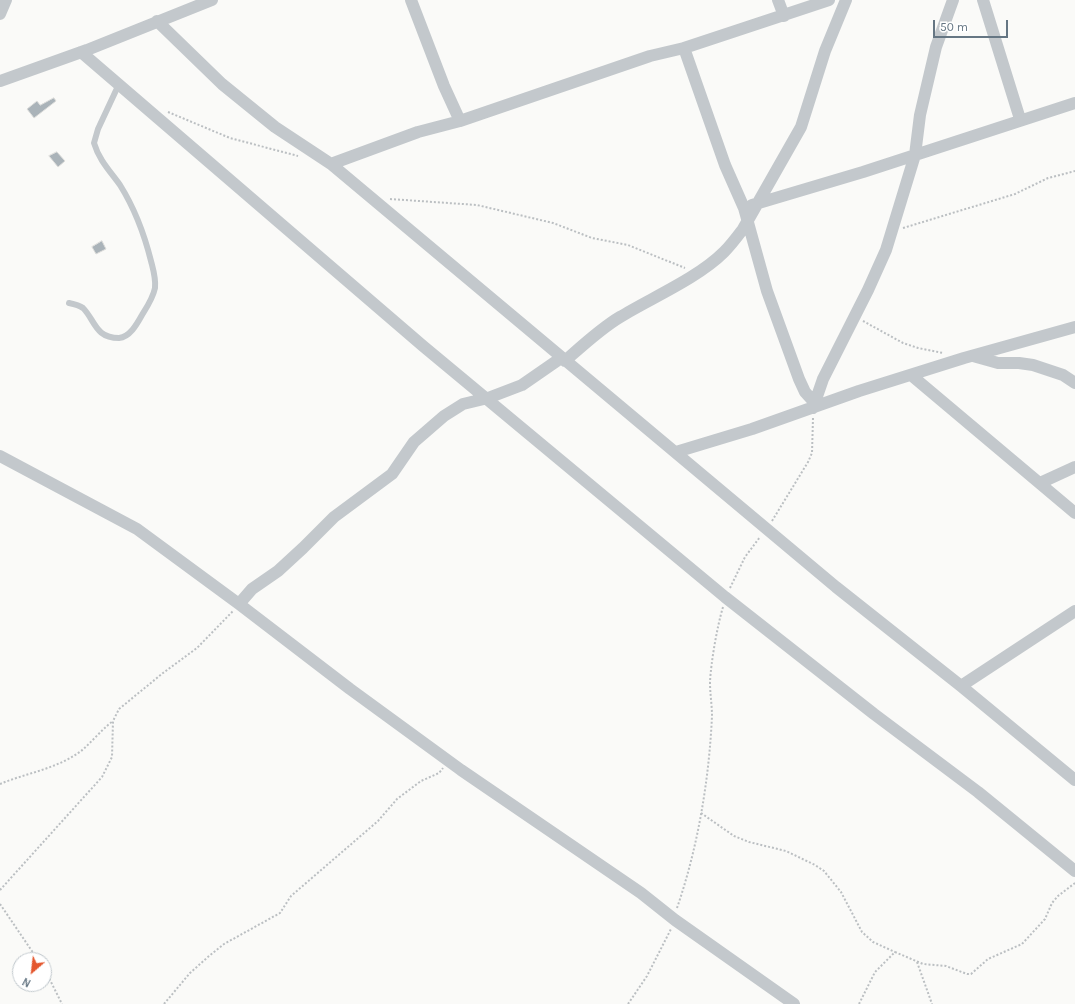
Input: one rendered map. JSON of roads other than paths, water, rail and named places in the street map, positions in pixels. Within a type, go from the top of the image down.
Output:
[{"type":"street","points":[[0,14],[6,0]]},
{"type":"street","points":[[0,81],[81,52],[212,0]]},
{"type":"street","points":[[411,0],[444,86],[460,121]]},
{"type":"street","points":[[778,0],[784,16]]},
{"type":"street","points":[[331,164],[418,132],[460,121],[650,56],[684,48],[829,0]]},
{"type":"street","points":[[239,604],[252,589],[278,571],[334,517],[392,474],[414,442],[426,430],[463,404],[488,398],[522,385],[563,360],[619,318],[696,273],[724,252],[747,221],[801,127],[812,99],[825,51],[846,0]]},
{"type":"street","points":[[814,405],[823,379],[855,317],[886,250],[915,155],[920,115],[936,47],[953,0]]},
{"type":"street","points":[[983,0],[1020,119]]},
{"type":"street","points":[[157,21],[222,84],[275,127],[331,164],[563,360],[676,452],[836,588],[961,686],[1075,780]]},
{"type":"street","points":[[684,48],[725,165],[744,208],[767,291],[796,372],[805,392],[814,405]]},
{"type":"street","points":[[81,52],[423,346],[488,398],[725,597],[874,714],[978,792],[1075,871]]},
{"type":"street","points":[[744,208],[915,155],[1020,119],[1075,103]]},
{"type":"street","points":[[676,452],[700,446],[814,405],[968,357],[1075,327]]},
{"type":"street","points":[[968,357],[998,363],[1019,362],[1033,365],[1063,376],[1075,383]]},
{"type":"street","points":[[911,375],[1075,513]]},
{"type":"street","points":[[0,456],[90,502],[137,529],[448,761],[515,809],[641,893],[675,920],[794,1004]]},
{"type":"street","points":[[1040,483],[1075,467]]},
{"type":"street","points":[[961,686],[1075,611]]},
{"type":"lane","points":[[69,303],[83,308],[95,327],[119,338],[128,335],[139,320],[152,297],[155,287],[155,276],[144,232],[119,184],[108,170],[94,144],[98,129],[119,84]]}]
